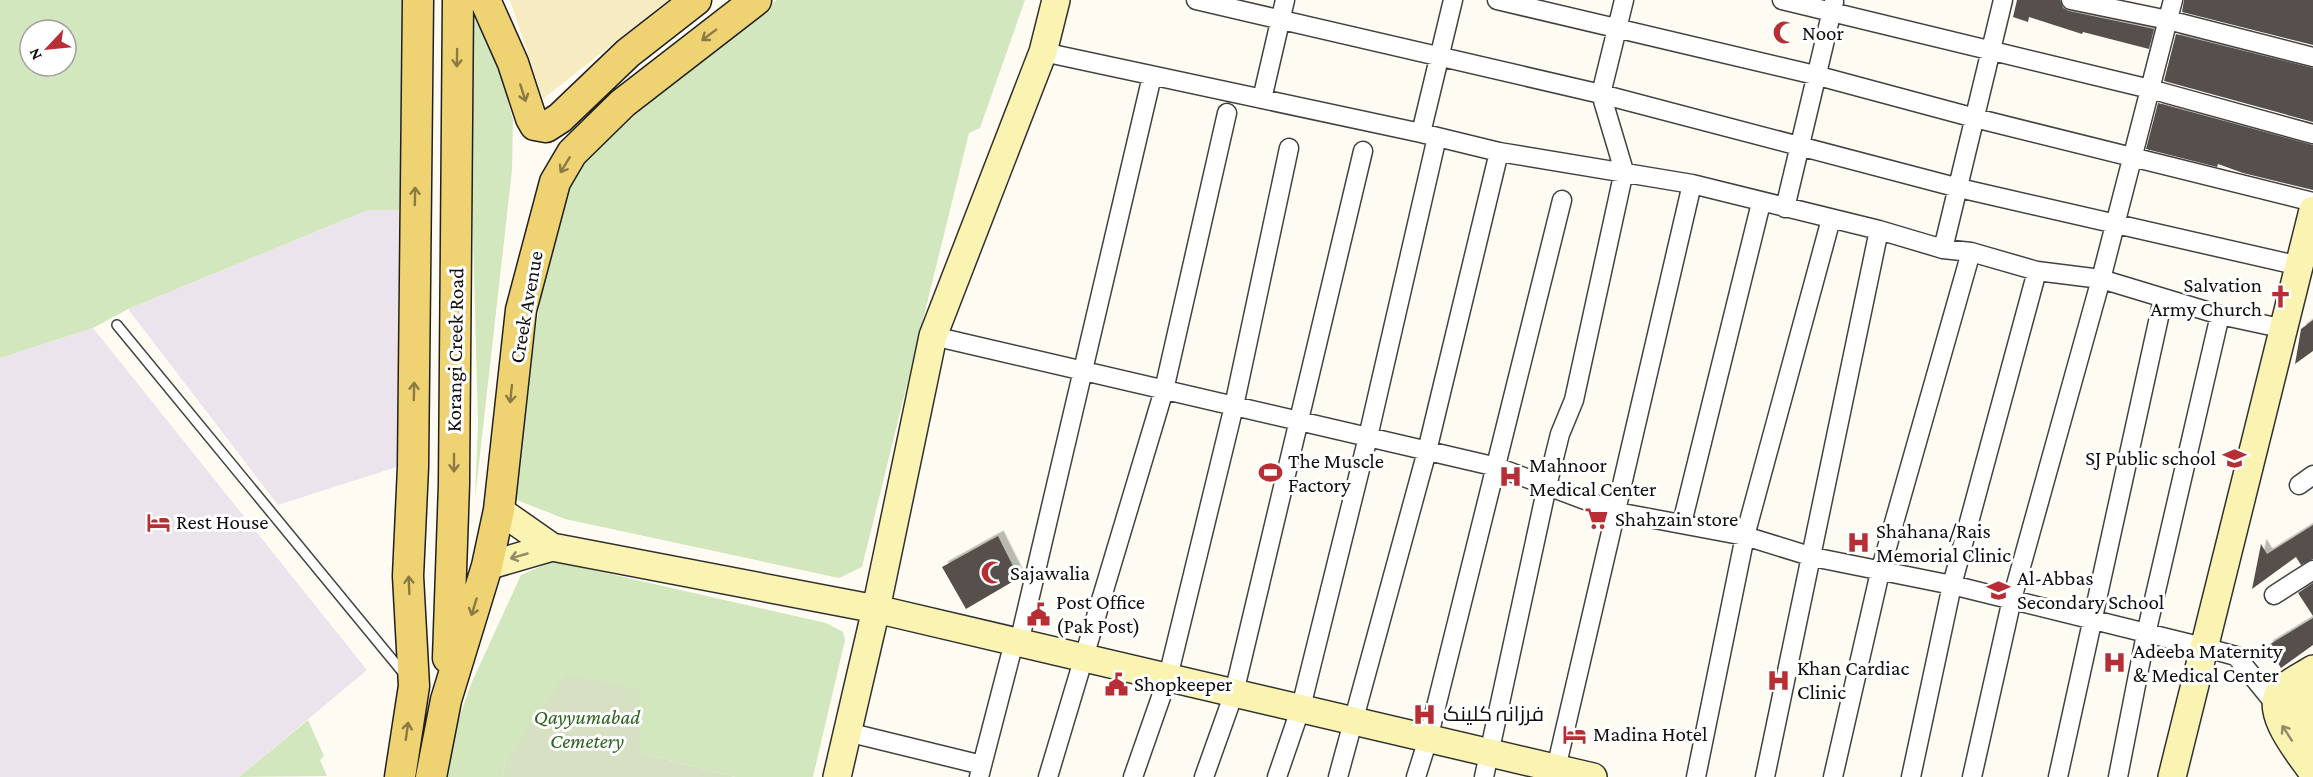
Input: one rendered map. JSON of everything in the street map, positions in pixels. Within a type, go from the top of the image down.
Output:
[{"type":"main road","name":"Korangi Creek Road","points":[[400,777],[414,686],[408,576],[413,467],[418,0]]},
{"type":"main road","name":"Korangi Creek Road","points":[[446,700],[454,484],[458,0]]},
{"type":"main road","points":[[485,0],[513,63],[531,118],[536,125],[546,127],[560,118],[628,53],[696,0]]},
{"type":"main road","name":"Creek Avenue","points":[[446,700],[487,566],[499,510],[520,310],[542,226],[560,172],[572,153],[623,103],[756,0]]},
{"type":"main road","points":[[431,777],[446,700]]},
{"type":"street","points":[[837,777],[876,609],[933,336],[1043,52],[1056,0]]},
{"type":"street","points":[[1196,0],[1601,94],[1959,188],[2300,266]]},
{"type":"street","points":[[1262,99],[1285,0]]},
{"type":"street","points":[[1277,777],[1301,707],[1368,437],[1429,135],[1439,58],[1453,0]]},
{"type":"street","points":[[1497,0],[1815,75],[1975,118],[2313,202]]},
{"type":"street","points":[[1487,765],[1547,486],[1560,434],[1574,400],[1624,171],[1601,94],[1624,0]]},
{"type":"street","points":[[1782,0],[1833,6],[2313,134]]},
{"type":"street","points":[[1943,249],[2004,0]]},
{"type":"street","points":[[2071,0],[2168,20],[2313,57]]},
{"type":"street","points":[[1972,777],[2012,599],[2101,279],[2173,0]]},
{"type":"street","points":[[1785,208],[1798,144],[1833,6]]},
{"type":"street","points":[[1043,52],[1429,135],[1499,153],[1624,171],[1692,184],[1879,230],[1943,249],[1971,252],[2037,270],[2101,279],[2220,315],[2285,329]]},
{"type":"street","points":[[847,732],[980,771],[1016,642],[1083,371],[1152,76]]},
{"type":"street","points":[[1048,777],[1164,390],[1227,113]]},
{"type":"street","points":[[1133,777],[1168,677],[1234,406],[1289,148]]},
{"type":"street","points":[[1204,777],[1234,693],[1362,151]]},
{"type":"street","points":[[1338,777],[1427,451],[1499,153]]},
{"type":"street","points":[[1556,773],[1692,184]]},
{"type":"street","points":[[1416,777],[1428,739],[1497,467],[1562,200]]},
{"type":"street","points":[[1682,523],[1761,202]]},
{"type":"street","points":[[2172,777],[2313,210]]},
{"type":"street","points":[[1696,777],[1745,536],[1831,219]]},
{"type":"street","points":[[1765,777],[1879,230]]},
{"type":"street","points":[[1833,777],[1880,572],[1971,252]]},
{"type":"street","points":[[1911,777],[1952,585],[2037,270]]},
{"type":"street","points":[[2058,777],[2163,299]]},
{"type":"street","points":[[2118,777],[2146,634],[2220,315]]},
{"type":"street","points":[[933,336],[1497,467],[1617,512],[1745,536],[1812,557],[1952,585],[2203,647],[2236,656],[2271,699],[2293,696]]},
{"type":"street","points":[[499,510],[552,547],[876,609],[1301,707],[1428,739],[1487,765],[1593,777]]},
{"type":"street","points":[[487,566],[552,547]]},
{"type":"street","points":[[2274,595],[2313,570]]},
{"type":"street","points":[[2313,669],[2293,696],[2279,722],[2313,774]]},
{"type":"street","points":[[2293,696],[2313,736]]},
{"type":"lane","points":[[117,325],[414,686]]},
{"type":"shaded area","points":[[368,210],[399,210],[406,464],[278,505],[128,309]]},
{"type":"shaded area","points":[[93,328],[367,670],[239,777],[0,777],[0,358]]},
{"type":"green space","points":[[0,0],[411,0],[399,210],[368,210],[128,309],[93,328],[0,358]]},
{"type":"green space","points":[[777,0],[1025,0],[980,128],[969,133],[862,567],[839,578],[565,519],[509,497],[553,221],[578,167],[661,85]]},
{"type":"green space","points":[[467,7],[492,42],[513,120],[512,170],[475,499],[478,424]]},
{"type":"green space","points":[[553,561],[826,623],[843,632],[845,640],[813,777],[735,777],[641,753],[505,763],[503,777],[448,777],[455,729],[471,684],[521,575]]},
{"type":"green space","name":"Qayyumabad Cemetery","points":[[565,675],[639,689],[641,753],[735,777],[503,777],[505,763]]},
{"type":"green space","points":[[308,720],[324,756],[320,760],[327,776],[239,777]]},
{"type":"sand","points":[[510,0],[668,0],[543,99]]},
{"type":"building","points":[[2017,0],[2060,0],[2063,8],[2069,11],[2154,29],[2149,49],[2083,32],[2082,34],[2029,17],[2028,22],[2013,17]]},
{"type":"building","points":[[2184,0],[2313,0],[2313,45],[2182,12]]},
{"type":"building","points":[[2176,34],[2313,68],[2313,122],[2164,81]]},
{"type":"building","points":[[2158,103],[2313,145],[2313,190],[2243,173],[2218,164],[2217,167],[2146,149]]},
{"type":"building","points":[[2313,320],[2313,351],[2295,364],[2301,329]]},
{"type":"building","points":[[2313,525],[2313,559],[2301,565],[2296,557],[2252,589],[2261,544],[2267,554]]},
{"type":"building","points":[[998,536],[1019,578],[966,609],[942,567]]},
{"type":"building","points":[[2313,583],[2313,616],[2298,593]]},
{"type":"building","points":[[2313,618],[2313,645],[2281,668],[2267,646]]},
{"type":"place","name":"Noor","points":[[1784,33]]},
{"type":"place","name":"Salvation Army Church","points":[[2280,297]]},
{"type":"place","name":"SJ Public school","points":[[2234,458]]},
{"type":"place","name":"The Muscle Factory","points":[[1270,473]]},
{"type":"place","name":"Mahnoor Medical Center","points":[[1511,477]]},
{"type":"place","name":"Shahzain store","points":[[1597,519]]},
{"type":"place","name":"Rest House","points":[[158,522]]},
{"type":"place","name":"Shahana/Rais Memorial Clinic","points":[[1858,543]]},
{"type":"place","name":"Sajawalia","points":[[992,573]]},
{"type":"place","name":"Al-Abbas Secondary School","points":[[1999,590]]},
{"type":"place","name":"Post Office (Pak Post)","points":[[1038,614]]},
{"type":"place","name":"Adeeba Maternity & Medical Center","points":[[2115,663]]},
{"type":"place","name":"Khan Cardiac Clinic","points":[[1779,680]]},
{"type":"place","name":"Shopkeeper","points":[[1116,684]]},
{"type":"place","name":"فرزانہ کلینک","points":[[1425,714]]},
{"type":"place","name":"Madina Hotel","points":[[1575,734]]}]
